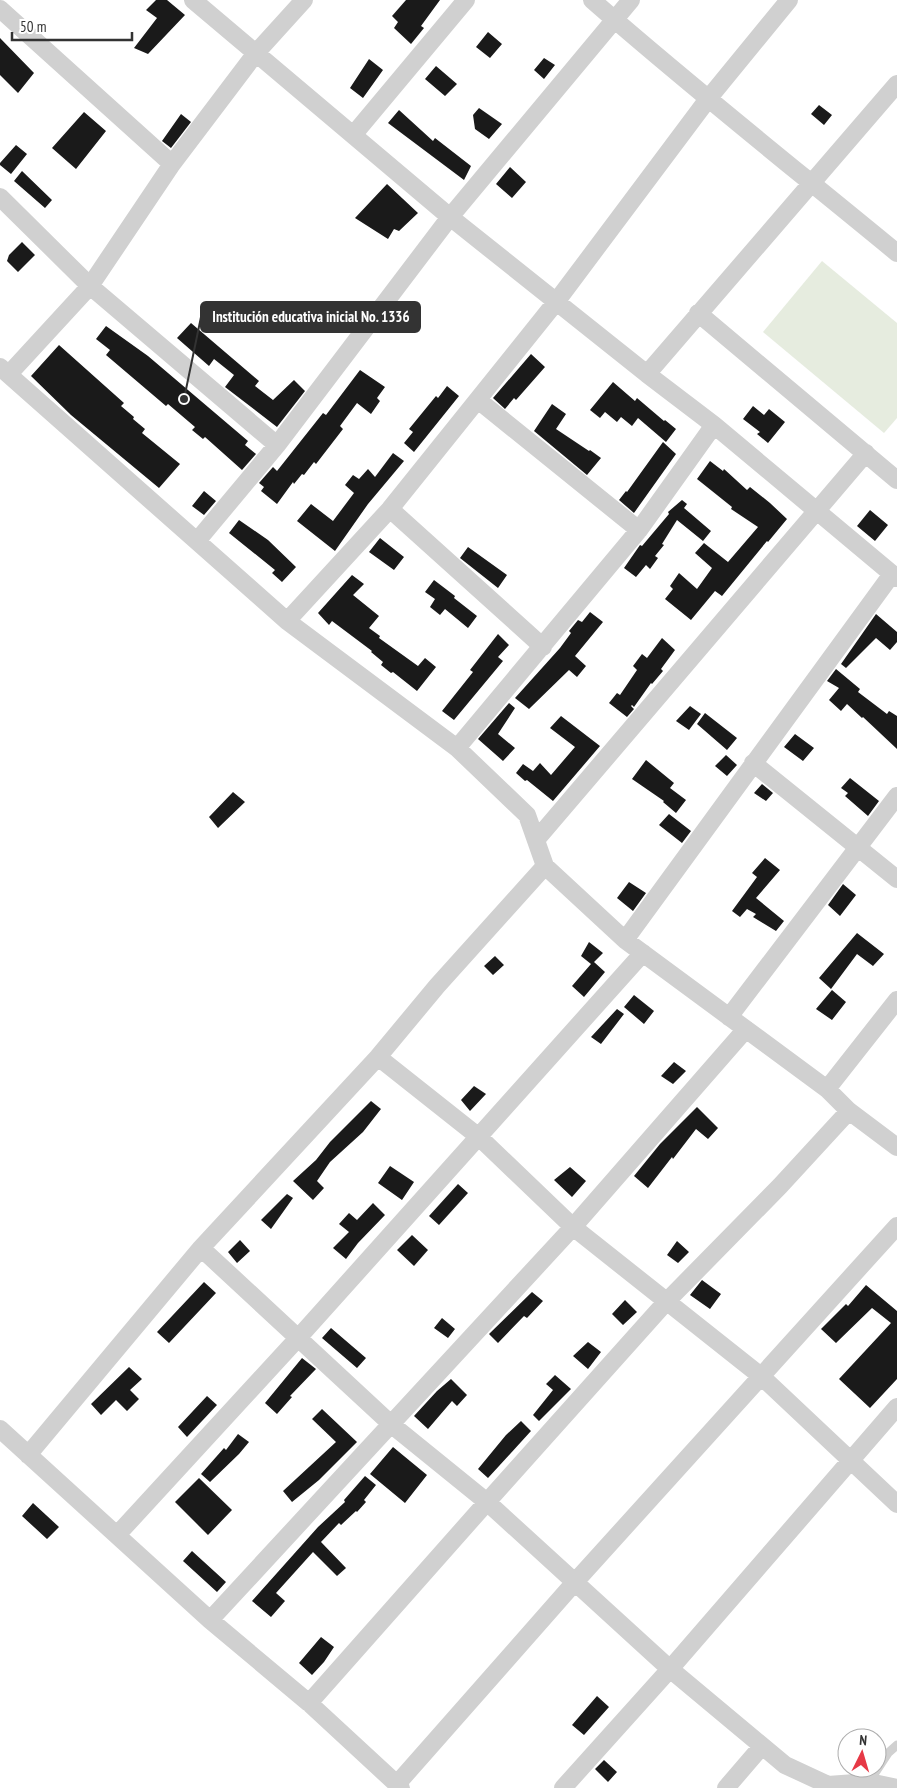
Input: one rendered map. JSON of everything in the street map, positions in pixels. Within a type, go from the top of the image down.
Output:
[{"type":"street","points":[[193,0],[450,217],[714,425],[894,576],[753,763],[625,940]]},
{"type":"street","points":[[304,0],[256,54],[172,164],[90,286],[4,371],[287,621],[458,748],[527,815],[545,866],[625,940],[644,952],[828,1089],[849,1111],[897,1148]]},
{"type":"street","points":[[354,134],[466,0]]},
{"type":"street","points":[[592,0],[708,99],[897,253]]},
{"type":"street","points":[[197,541],[277,445],[450,217],[631,0]]},
{"type":"street","points":[[287,621],[390,510],[556,302],[708,99],[789,0]]},
{"type":"street","points":[[0,9],[172,164]]},
{"type":"street","points":[[647,374],[897,84]]},
{"type":"street","points":[[0,197],[90,286],[277,445]]},
{"type":"street","points":[[698,314],[897,480]]},
{"type":"street","points":[[478,400],[639,530]]},
{"type":"street","points":[[458,748],[639,530],[714,425]]},
{"type":"street","points":[[536,840],[818,512],[866,453]]},
{"type":"street","points":[[390,510],[543,647]]},
{"type":"street","points":[[753,763],[897,878]]},
{"type":"street","points":[[729,1017],[897,796]]},
{"type":"street","points":[[28,1455],[201,1248],[378,1057],[438,986],[545,866]]},
{"type":"street","points":[[117,1535],[299,1337],[644,952]]},
{"type":"street","points":[[828,1089],[897,1000]]},
{"type":"street","points":[[210,1620],[573,1227],[746,1029]]},
{"type":"street","points":[[378,1057],[479,1136],[573,1227],[762,1377],[897,1504]]},
{"type":"street","points":[[309,1703],[666,1302],[780,1186],[849,1111]]},
{"type":"street","points":[[0,1429],[210,1620],[309,1703],[399,1786],[575,1582],[897,1226]]},
{"type":"street","points":[[201,1248],[392,1425],[487,1502],[670,1669],[785,1765],[828,1785],[868,1785],[897,1788]]},
{"type":"street","points":[[563,1788],[670,1669],[897,1407]]},
{"type":"street","points":[[726,1788],[762,1746]]},
{"type":"lane","points":[[868,1785],[888,1753],[897,1745]]},
{"type":"shaded area","points":[[822,261],[897,323],[897,418],[884,433],[763,332]]},
{"type":"building","points":[[156,0],[167,0],[185,15],[148,54],[134,48],[157,18],[146,10]]},
{"type":"building","points":[[406,0],[440,0],[421,26],[424,28],[411,44],[394,28],[398,22],[392,16]]},
{"type":"building","points":[[488,32],[502,44],[490,58],[476,47]]},
{"type":"building","points":[[0,38],[34,73],[18,93],[0,75]]},
{"type":"building","points":[[544,58],[555,65],[544,79],[534,70]]},
{"type":"building","points":[[369,59],[383,70],[363,98],[350,88]]},
{"type":"building","points":[[436,66],[457,84],[445,96],[425,79]]},
{"type":"building","points":[[819,105],[832,115],[824,125],[811,114]]},
{"type":"building","points":[[479,108],[502,124],[489,139],[475,129],[473,115]]},
{"type":"building","points":[[399,110],[433,141],[435,138],[471,166],[464,180],[388,123]]},
{"type":"building","points":[[84,112],[106,131],[76,169],[52,148]]},
{"type":"building","points":[[181,114],[191,122],[171,148],[162,141]]},
{"type":"building","points":[[16,145],[27,154],[11,174],[0,163]]},
{"type":"building","points":[[510,167],[526,182],[512,198],[496,184]]},
{"type":"building","points":[[22,171],[52,200],[45,208],[14,181]]},
{"type":"building","points":[[387,184],[418,213],[399,231],[394,229],[388,239],[355,218]]},
{"type":"building","points":[[22,242],[35,255],[18,272],[7,261],[9,255]]},
{"type":"building","points":[[191,323],[259,381],[255,386],[273,400],[294,380],[305,391],[277,427],[225,387],[234,375],[214,359],[209,366],[177,338]]},
{"type":"building","points":[[106,326],[148,356],[248,441],[245,445],[256,454],[242,470],[205,437],[203,439],[192,430],[195,427],[168,404],[166,406],[106,355],[110,350],[96,339]]},
{"type":"building","points":[[59,345],[124,403],[121,406],[145,429],[142,433],[180,464],[159,488],[71,415],[31,376]]},
{"type":"building","points":[[531,354],[545,367],[516,400],[514,398],[505,409],[493,398]]},
{"type":"building","points":[[360,370],[385,387],[377,398],[380,401],[371,414],[357,403],[340,426],[343,429],[316,464],[314,462],[304,475],[302,474],[294,484],[293,482],[277,504],[261,491],[264,487],[259,483],[273,467],[277,471],[323,413],[326,415]]},
{"type":"building","points":[[613,382],[635,401],[637,398],[676,429],[666,442],[638,418],[632,426],[621,417],[617,422],[605,412],[600,418],[590,410]]},
{"type":"building","points":[[447,386],[459,396],[414,452],[404,443],[413,432],[409,429],[436,396],[438,398]]},
{"type":"building","points":[[552,404],[566,414],[556,429],[601,458],[587,475],[534,431]]},
{"type":"building","points":[[753,406],[764,415],[769,409],[785,422],[768,443],[757,434],[760,432],[743,419]]},
{"type":"building","points":[[663,442],[676,454],[634,513],[619,500],[627,492]]},
{"type":"building","points":[[393,453],[404,461],[368,504],[335,551],[297,521],[311,504],[333,521],[354,493],[345,485],[353,475],[359,479],[368,469],[375,477]]},
{"type":"building","points":[[710,461],[723,471],[724,469],[747,490],[750,487],[787,519],[722,596],[715,591],[691,620],[665,599],[673,589],[670,586],[679,573],[697,589],[712,568],[695,553],[704,543],[728,562],[758,527],[731,509],[732,507],[697,479]]},
{"type":"building","points":[[204,491],[216,501],[204,515],[192,506]]},
{"type":"building","points":[[682,500],[687,504],[684,508],[711,531],[703,541],[677,520],[662,544],[664,545],[655,556],[658,558],[650,569],[646,565],[636,577],[624,568],[640,545],[642,546],[669,514],[668,512]]},
{"type":"building","points":[[870,510],[888,525],[875,541],[857,526]]},
{"type":"building","points":[[239,520],[268,540],[296,567],[282,582],[272,573],[275,570],[229,533]]},
{"type":"building","points":[[380,538],[404,557],[394,570],[369,552]]},
{"type":"building","points":[[468,547],[507,575],[498,588],[460,558]]},
{"type":"building","points":[[352,575],[364,584],[353,595],[379,616],[369,628],[380,636],[379,638],[418,666],[425,658],[436,667],[417,691],[381,665],[383,662],[372,651],[332,621],[329,625],[318,613]]},
{"type":"building","points":[[434,580],[477,616],[468,628],[445,609],[440,615],[430,607],[435,599],[425,592]]},
{"type":"building","points":[[590,612],[603,622],[575,656],[586,666],[577,677],[569,670],[529,709],[515,698],[560,648],[571,633],[569,631],[578,620],[582,622]]},
{"type":"building","points":[[876,614],[897,632],[897,642],[890,650],[876,638],[846,668],[841,664]]},
{"type":"building","points":[[498,634],[509,645],[498,657],[503,661],[454,720],[442,711],[473,672],[470,670]]},
{"type":"building","points":[[662,638],[675,650],[661,669],[663,671],[651,683],[634,707],[631,706],[634,709],[627,717],[609,703],[617,693],[620,695],[637,670],[633,666],[642,654],[647,658]]},
{"type":"building","points":[[836,669],[860,689],[858,692],[887,714],[889,711],[897,716],[897,749],[847,704],[841,711],[829,700],[839,688],[827,681]]},
{"type":"building","points":[[509,703],[515,708],[498,734],[515,748],[503,761],[478,739]]},
{"type":"building","points":[[690,706],[701,714],[689,730],[676,721]]},
{"type":"building","points":[[705,713],[737,738],[727,750],[697,724]]},
{"type":"building","points":[[561,716],[600,746],[553,801],[516,773],[523,764],[533,771],[540,763],[551,775],[575,747],[550,728]]},
{"type":"building","points":[[795,734],[814,748],[803,761],[784,747]]},
{"type":"building","points":[[726,755],[737,765],[727,776],[715,766]]},
{"type":"building","points":[[646,760],[674,783],[670,788],[686,800],[676,813],[664,801],[632,779]]},
{"type":"building","points":[[850,778],[879,801],[868,816],[845,796],[848,793],[841,788]]},
{"type":"building","points":[[762,784],[773,793],[766,801],[754,793]]},
{"type":"building","points":[[233,792],[245,802],[218,828],[209,817]]},
{"type":"building","points":[[669,814],[691,831],[682,843],[659,825]]},
{"type":"building","points":[[765,858],[780,870],[756,898],[784,921],[776,931],[753,917],[756,914],[747,909],[740,917],[732,911],[757,877],[752,873]]},
{"type":"building","points":[[629,882],[646,893],[633,911],[617,898]]},
{"type":"building","points":[[843,884],[856,895],[840,916],[828,905]]},
{"type":"building","points":[[857,933],[884,954],[873,966],[857,954],[831,989],[819,978]]},
{"type":"building","points":[[589,942],[603,953],[594,962],[605,972],[584,997],[572,986],[591,964],[581,956]]},
{"type":"building","points":[[495,956],[504,965],[493,975],[484,966]]},
{"type":"building","points":[[832,990],[846,1002],[832,1020],[816,1009]]},
{"type":"building","points":[[634,995],[654,1011],[644,1024],[624,1007]]},
{"type":"building","points":[[617,1009],[624,1014],[601,1044],[591,1037]]},
{"type":"building","points":[[674,1062],[686,1071],[673,1084],[661,1076]]},
{"type":"building","points":[[474,1086],[486,1094],[470,1111],[461,1100]]},
{"type":"building","points":[[371,1101],[381,1109],[363,1132],[330,1162],[317,1181],[324,1188],[313,1200],[293,1181],[316,1160],[330,1142]]},
{"type":"building","points":[[697,1107],[718,1128],[708,1139],[696,1129],[648,1188],[634,1176],[660,1144]]},
{"type":"building","points":[[390,1166],[414,1182],[402,1200],[378,1183]]},
{"type":"building","points":[[570,1167],[586,1181],[572,1197],[554,1180]]},
{"type":"building","points":[[458,1184],[468,1193],[439,1225],[429,1216]]},
{"type":"building","points":[[287,1194],[293,1198],[271,1229],[261,1220]]},
{"type":"building","points":[[373,1203],[385,1215],[358,1243],[346,1259],[333,1248],[349,1232],[339,1224],[349,1213],[357,1220]]},
{"type":"building","points":[[412,1235],[428,1250],[414,1266],[397,1250]]},
{"type":"building","points":[[240,1240],[250,1251],[237,1263],[228,1252]]},
{"type":"building","points":[[677,1241],[689,1252],[678,1263],[667,1255]]},
{"type":"building","points":[[702,1280],[721,1294],[710,1309],[690,1295]]},
{"type":"building","points":[[204,1282],[216,1293],[169,1343],[157,1332]]},
{"type":"building","points":[[866,1285],[897,1311],[897,1379],[870,1408],[839,1379],[891,1323],[872,1308],[836,1343],[821,1329],[846,1304],[848,1306]]},
{"type":"building","points":[[532,1292],[543,1301],[527,1318],[524,1316],[498,1343],[489,1334]]},
{"type":"building","points":[[625,1300],[637,1312],[623,1325],[612,1314]]},
{"type":"building","points":[[442,1318],[455,1329],[448,1338],[434,1328]]},
{"type":"building","points":[[331,1328],[366,1358],[357,1368],[322,1338]]},
{"type":"building","points":[[588,1342],[601,1352],[588,1369],[573,1356]]},
{"type":"building","points":[[302,1358],[316,1369],[290,1396],[292,1397],[277,1414],[265,1403]]},
{"type":"building","points":[[129,1367],[142,1379],[130,1390],[139,1399],[127,1411],[116,1400],[101,1415],[91,1404]]},
{"type":"building","points":[[555,1375],[571,1389],[539,1421],[533,1415],[553,1390],[546,1384]]},
{"type":"building","points":[[451,1379],[467,1395],[457,1406],[452,1401],[428,1429],[414,1416]]},
{"type":"building","points":[[207,1396],[217,1405],[187,1437],[178,1427]]},
{"type":"building","points":[[322,1409],[357,1442],[319,1480],[292,1502],[283,1491],[336,1442],[312,1419]]},
{"type":"building","points":[[521,1421],[531,1431],[488,1478],[478,1469],[506,1435]]},
{"type":"building","points":[[238,1434],[249,1442],[210,1482],[201,1474],[224,1448],[226,1450]]},
{"type":"building","points":[[393,1447],[427,1475],[405,1503],[370,1474]]},
{"type":"building","points":[[365,1476],[376,1485],[364,1500],[366,1502],[341,1525],[339,1523],[321,1542],[346,1568],[337,1576],[313,1552],[276,1593],[285,1601],[271,1617],[252,1601],[318,1527],[345,1502],[344,1500]]},
{"type":"building","points":[[199,1478],[232,1510],[208,1535],[175,1502]]},
{"type":"building","points":[[33,1503],[59,1527],[47,1539],[22,1516]]},
{"type":"building","points":[[192,1551],[226,1582],[217,1592],[183,1561]]},
{"type":"building","points":[[321,1637],[334,1647],[312,1675],[299,1663]]},
{"type":"building","points":[[597,1696],[609,1707],[584,1735],[572,1725]]},
{"type":"building","points":[[604,1760],[617,1772],[608,1782],[595,1769]]},
{"type":"place","name":"Institución educativa inicial No. 1336","points":[[184,399]]}]
